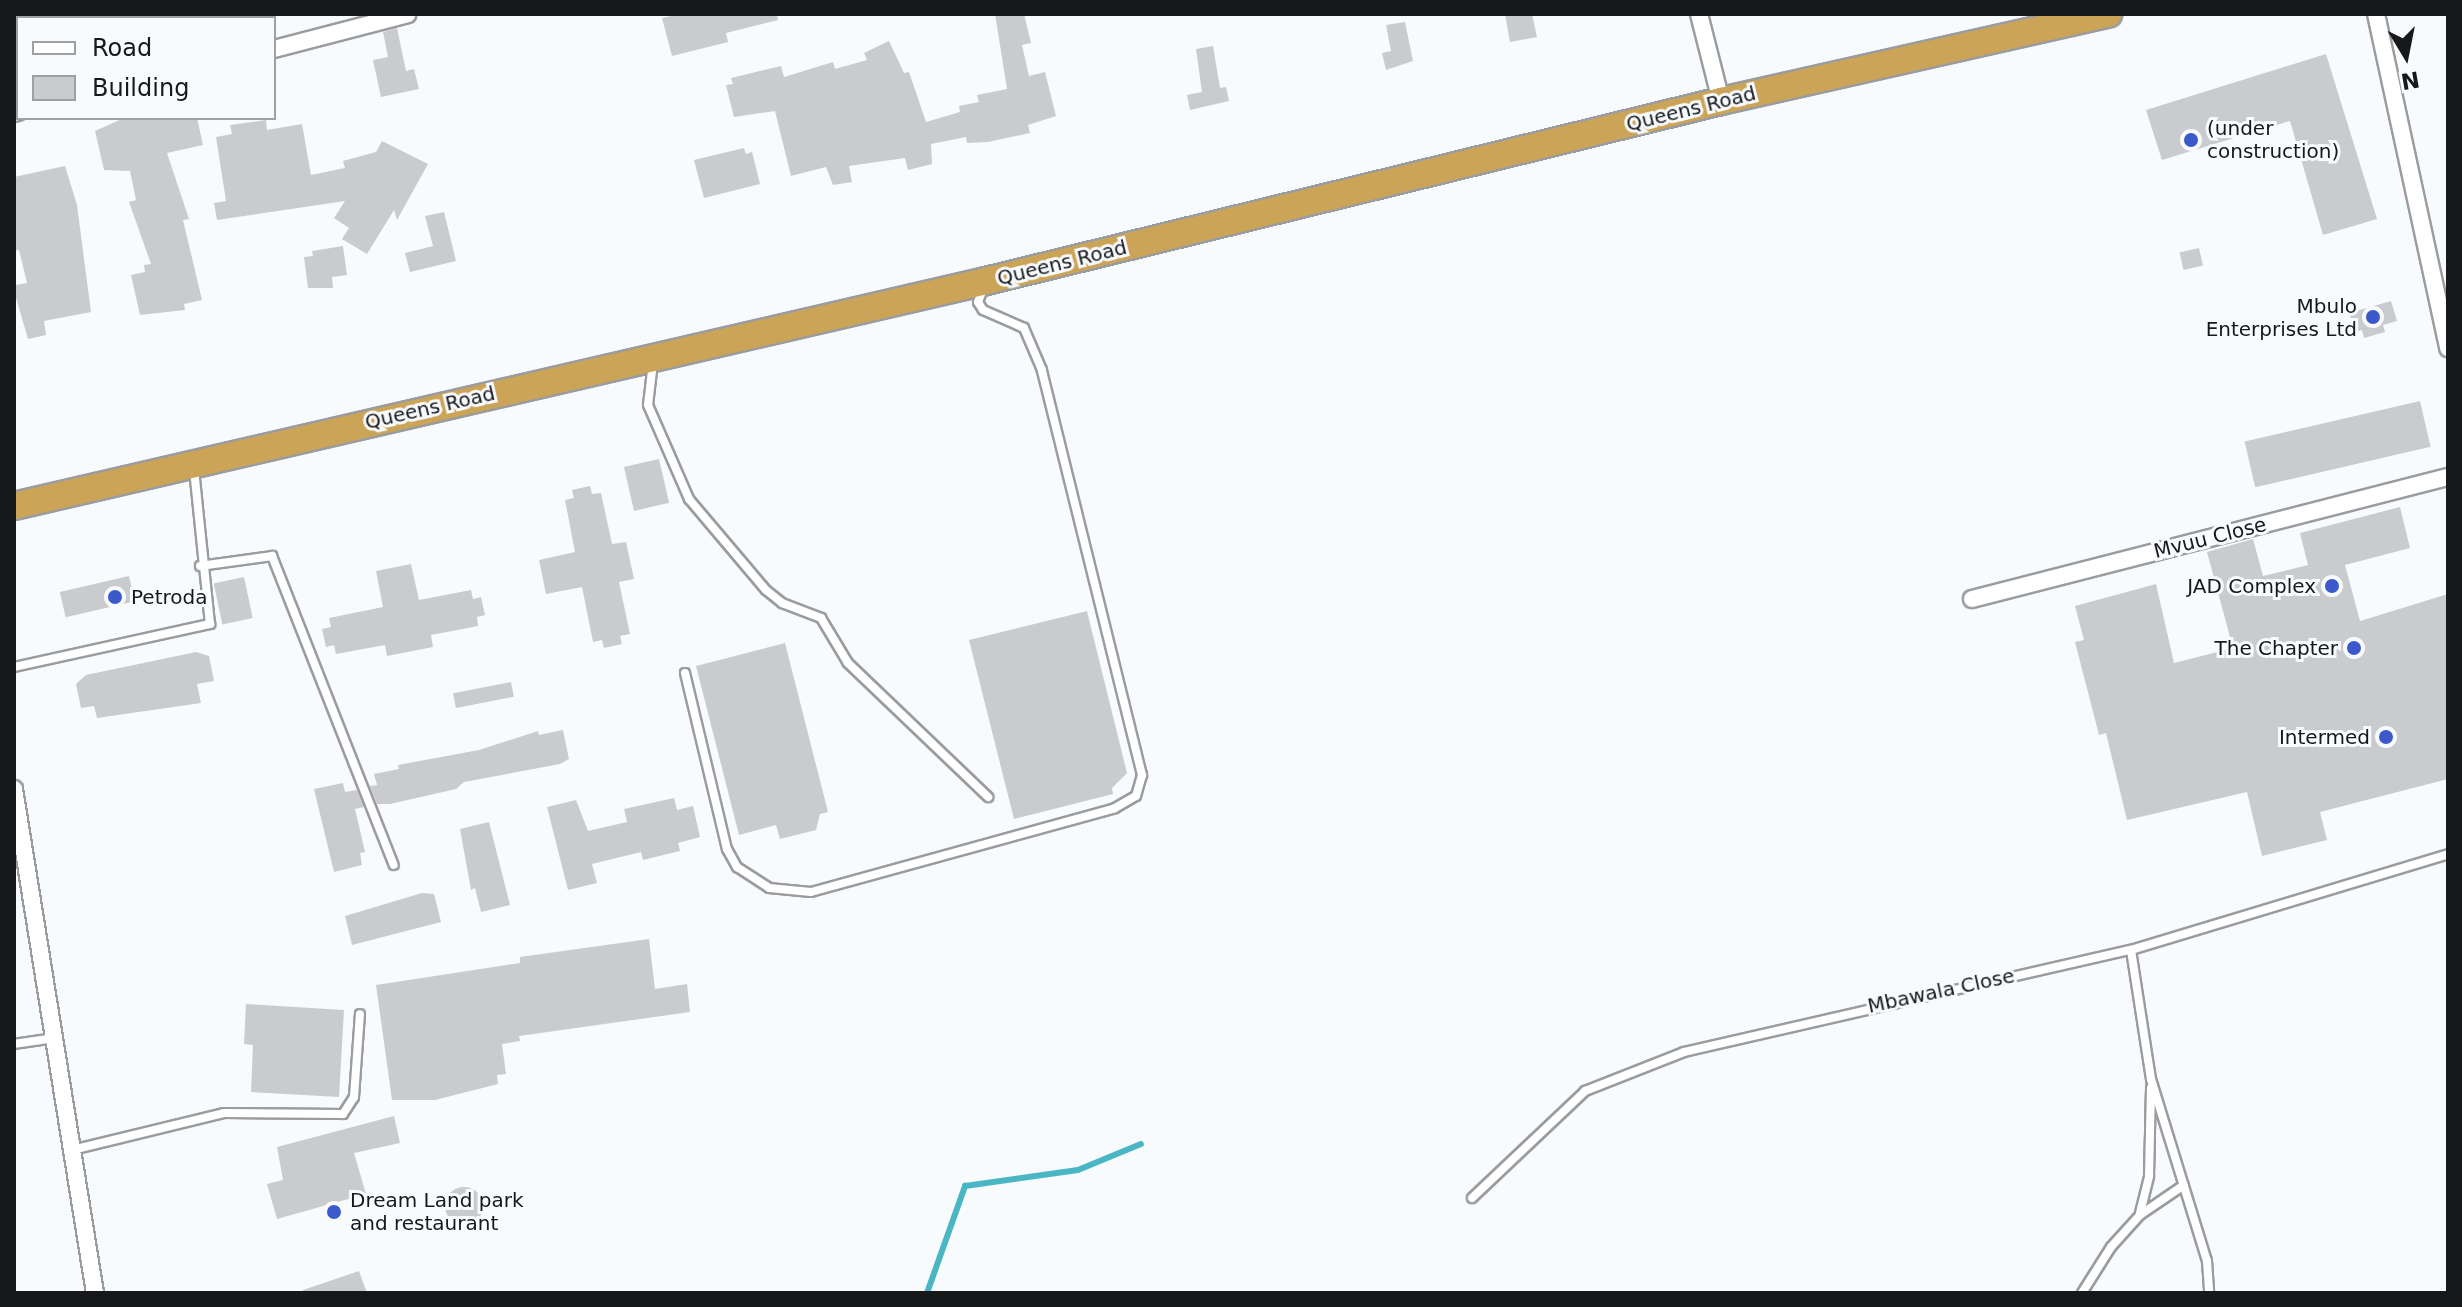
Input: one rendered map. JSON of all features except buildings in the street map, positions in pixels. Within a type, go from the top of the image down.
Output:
[{"type":"highway","name":"Queens Road","points":[[14,506],[986,281],[1721,101],[2108,14]]},
{"type":"street","points":[[276,48],[408,14]]},
{"type":"street","points":[[1699,14],[1721,101]]},
{"type":"street","points":[[2376,14],[2448,348]]},
{"type":"street","name":"Mvuu Close","points":[[1972,599],[2448,477]]},
{"type":"street","points":[[14,789],[95,1293]]},
{"type":"lane","points":[[685,673],[727,849],[737,867],[769,888],[811,892],[1115,808],[1136,796],[1142,775],[1049,394],[1024,328],[990,315],[978,302],[986,281]]},
{"type":"lane","points":[[653,357],[648,405],[689,499],[766,590],[782,603],[821,618],[848,663],[988,797]]},
{"type":"lane","points":[[14,667],[206,628],[212,620],[200,566],[194,464]]},
{"type":"lane","points":[[200,566],[272,556],[394,865]]},
{"type":"lane","name":"Mbawala Close","points":[[1472,1198],[1559,1111],[1585,1091],[1684,1052],[1845,1011],[2131,950],[2448,854]]},
{"type":"lane","points":[[2131,950],[2151,1079],[2207,1261],[2209,1293]]},
{"type":"lane","points":[[72,1150],[224,1113],[343,1114],[354,1097],[360,1014]]},
{"type":"lane","points":[[14,1044],[55,1038]]},
{"type":"lane","points":[[2140,1215],[2149,1176],[2151,1079]]},
{"type":"lane","points":[[2082,1293],[2111,1247],[2140,1215],[2184,1185]]},
{"type":"waterway","points":[[927,1293],[965,1186],[1078,1170],[1141,1144]]},
{"type":"place","name":"(under construction)","points":[[2191,140]]},
{"type":"place","name":"Mbulo Enterprises Ltd","points":[[2373,317]]},
{"type":"place","name":"JAD Complex","points":[[2332,586]]},
{"type":"place","name":"Petroda","points":[[115,597]]},
{"type":"place","name":"The Chapter","points":[[2354,648]]},
{"type":"place","name":"Intermed","points":[[2386,737]]},
{"type":"place","name":"Dream Land park and restaurant","points":[[334,1212]]}]
